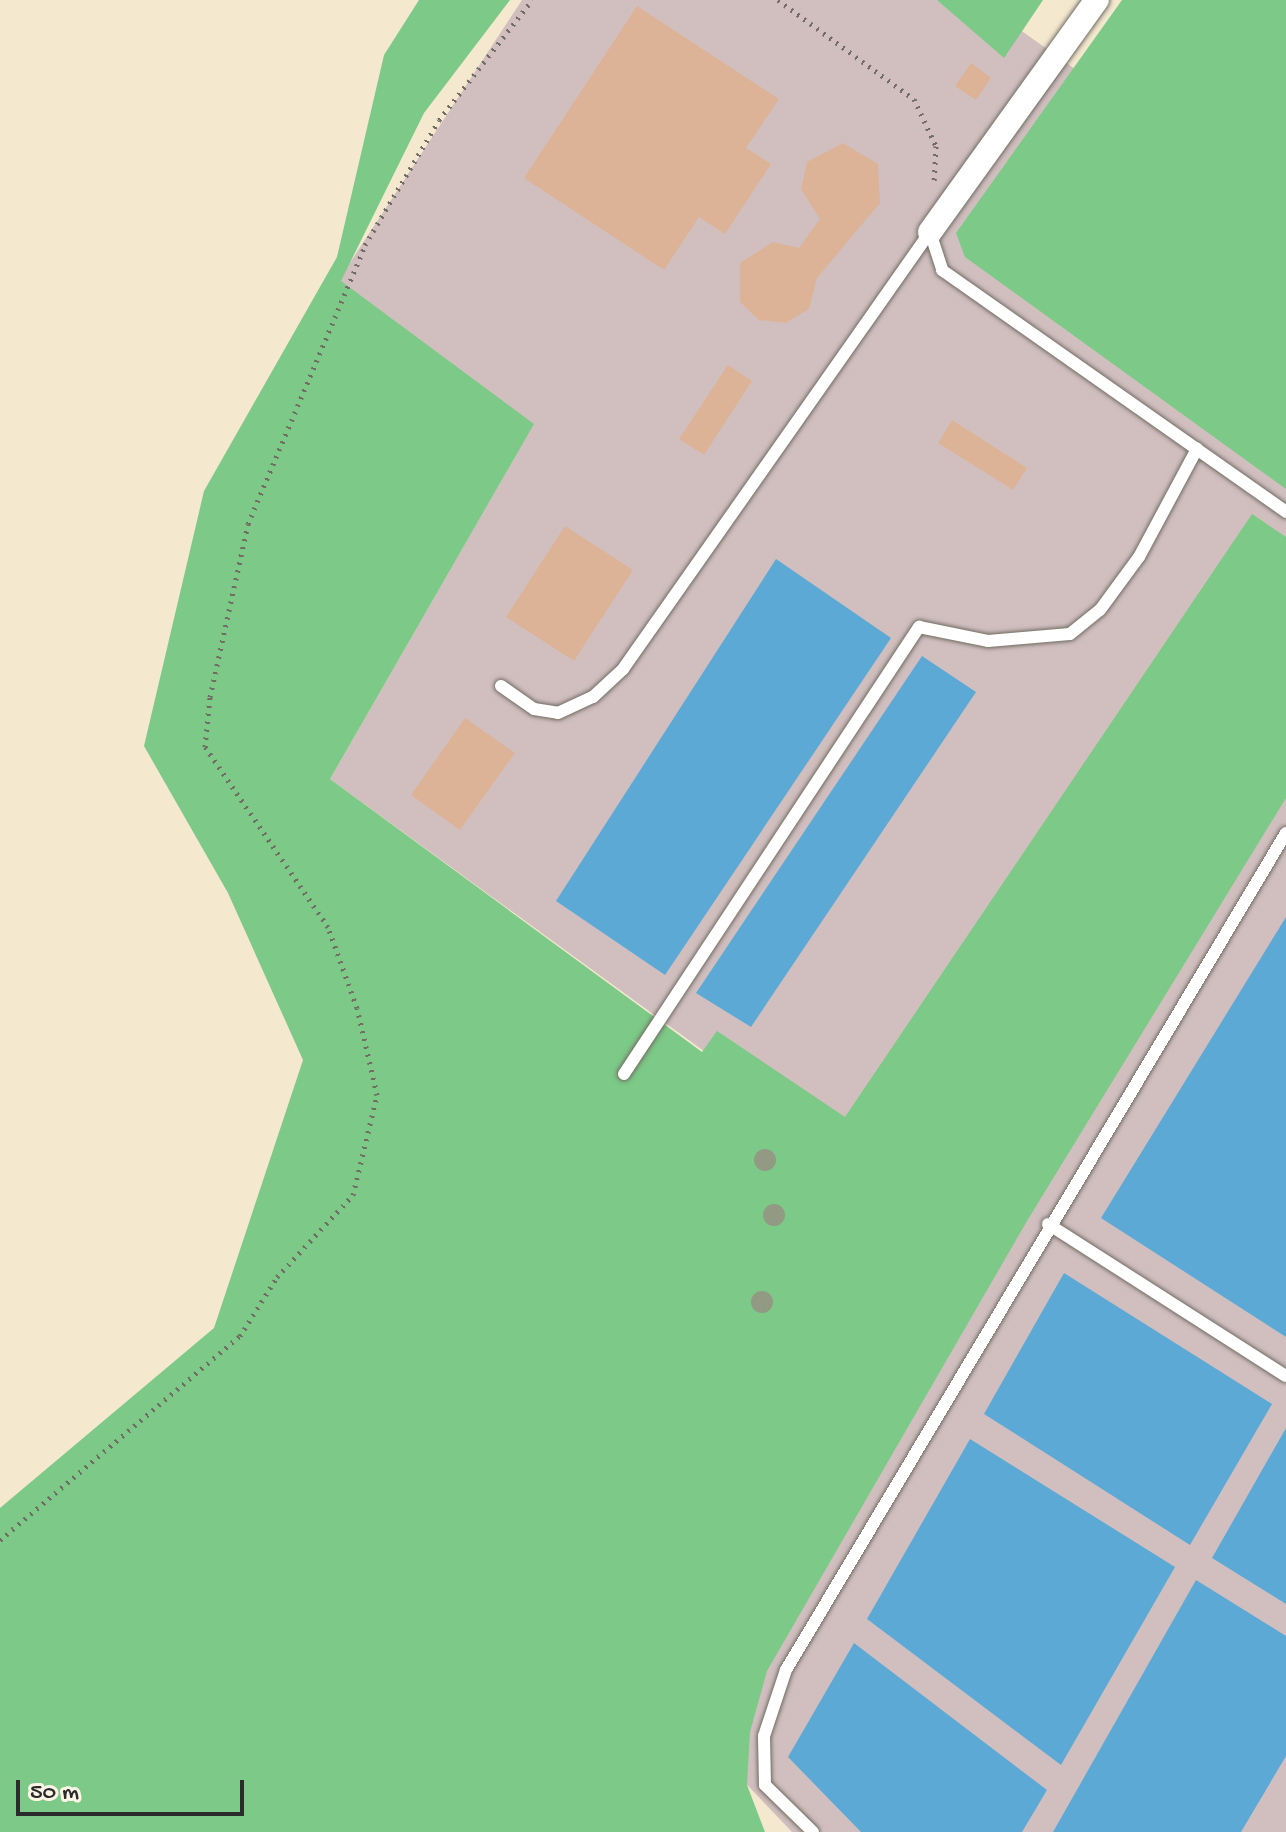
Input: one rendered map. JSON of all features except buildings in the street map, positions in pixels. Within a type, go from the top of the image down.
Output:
[{"type":"street","points":[[930,232],[1097,0]]},
{"type":"lane","points":[[930,232],[942,270],[1286,512]]},
{"type":"lane","points":[[501,686],[534,709],[558,713],[593,697],[623,669],[930,232]]},
{"type":"lane","points":[[624,1074],[919,627],[988,641],[1070,634],[1100,610],[1139,557],[1197,449]]},
{"type":"lane","points":[[813,1832],[765,1785],[764,1736],[786,1670],[1048,1224],[1286,833]]},
{"type":"lane","points":[[1048,1224],[1286,1376]]},
{"type":"path","points":[[0,1540],[240,1336],[277,1277],[353,1195],[377,1095],[357,1008],[328,927],[205,747],[210,697],[248,524],[365,245],[439,120],[532,0]]},
{"type":"path","points":[[778,0],[914,99],[936,146],[930,232]]},
{"type":"shaded area","points":[[522,0],[978,0],[1089,79],[1286,0],[1286,1832],[792,1832],[731,1768],[736,1704],[991,1260],[330,779],[513,460],[319,310]]},
{"type":"green space","points":[[419,0],[510,0],[424,113],[341,281],[534,424],[330,779],[702,1052],[717,1031],[845,1117],[1252,514],[1286,537],[1286,798],[1027,1221],[767,1671],[750,1732],[747,1785],[765,1832],[0,1832],[0,1508],[214,1328],[303,1060],[228,893],[144,746],[204,491],[337,257],[384,55]]},
{"type":"green space","points":[[937,0],[1043,0],[1004,58]]},
{"type":"green space","points":[[1122,0],[1286,0],[1286,489],[965,257],[956,233]]},
{"type":"water","points":[[776,559],[891,638],[665,975],[556,901]]},
{"type":"water","points":[[922,656],[976,692],[751,1027],[696,993]]},
{"type":"water","points":[[1286,917],[1286,1337],[1101,1218]]},
{"type":"water","points":[[1064,1273],[1272,1404],[1190,1545],[984,1414]]},
{"type":"water","points":[[1286,1428],[1286,1604],[1212,1558]]},
{"type":"water","points":[[970,1439],[1175,1567],[1061,1765],[867,1619]]},
{"type":"water","points":[[1196,1580],[1286,1636],[1286,1756],[1241,1832],[1053,1832]]},
{"type":"water","points":[[854,1643],[1047,1790],[1022,1832],[861,1832],[788,1757]]}]
